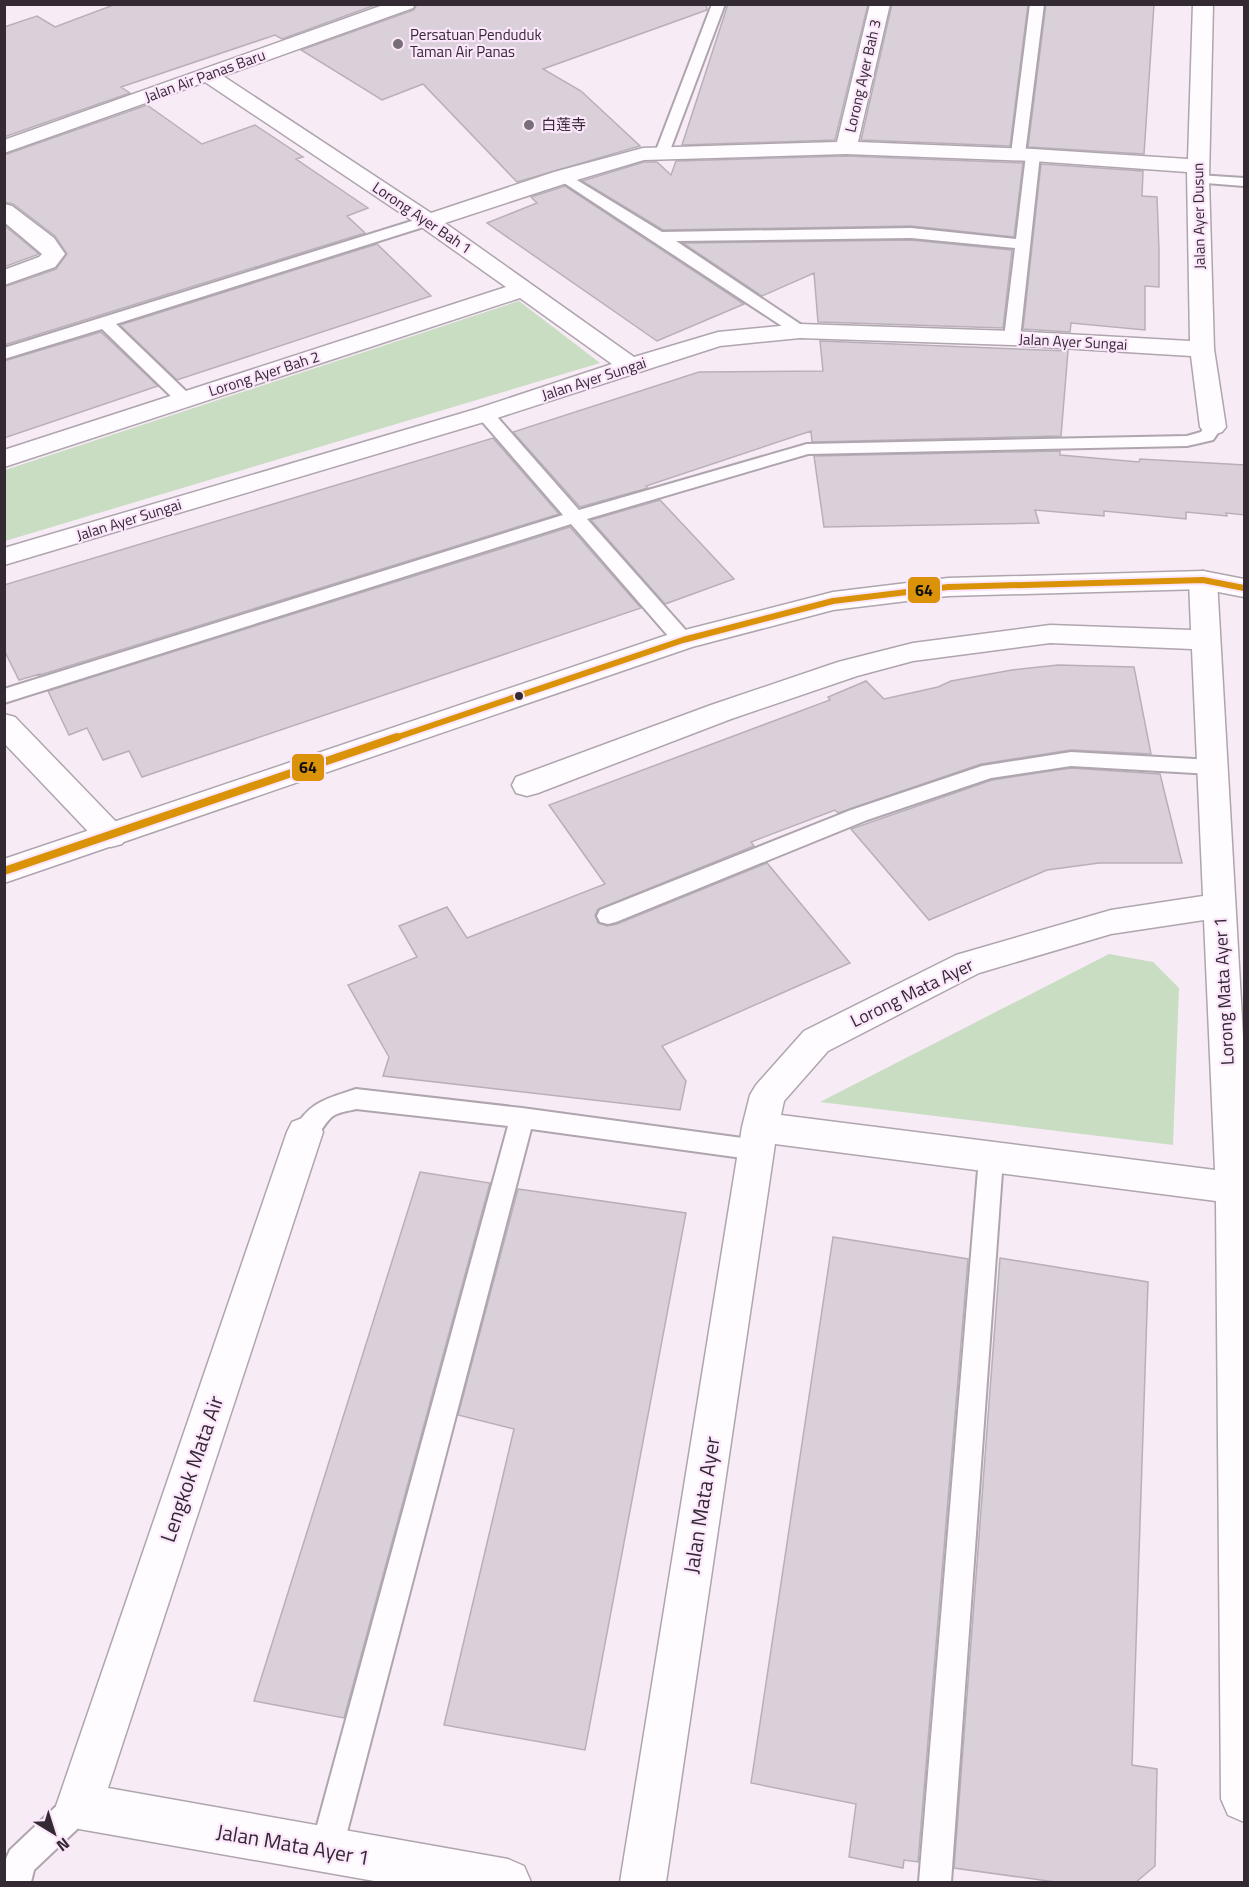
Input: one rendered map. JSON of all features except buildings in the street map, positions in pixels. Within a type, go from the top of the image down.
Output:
[{"type":"street","name":"Jalan Air Panas Baru","points":[[4,147],[406,4]]},
{"type":"street","name":"Lorong Ayer Bah 3","points":[[846,148],[880,4]]},
{"type":"street","name":"Jalan Ayer Dusun","points":[[1203,4],[1198,173],[1202,349],[1213,427]]},
{"type":"street","name":"Lorong Ayer Bah 1","points":[[208,75],[428,221],[631,366]]},
{"type":"street","points":[[428,221],[562,177],[643,154],[846,148],[1025,154],[1198,173]]},
{"type":"street","points":[[4,211],[46,243],[54,254],[47,262],[4,278]]},
{"type":"street","name":"Lorong Ayer Bah 2","points":[[4,459],[524,289]]},
{"type":"street","name":"Jalan Ayer Sungai","points":[[4,557],[485,414],[718,339],[757,333],[800,331],[1012,338],[1202,349]]},
{"type":"street","points":[[1203,580],[1245,566]]},
{"type":"street","points":[[4,871],[683,640],[833,601],[948,587],[1203,580],[1245,588]]},
{"type":"street","name":"Lorong Mata Ayer 1","points":[[1203,580],[1219,906],[1239,1188],[1245,1799]]},
{"type":"street","points":[[527,785],[721,712],[848,669],[914,652],[1050,634],[1206,640]]},
{"type":"street","points":[[4,723],[111,836]]},
{"type":"street","name":"Lorong Mata Ayer","points":[[758,1139],[768,1095],[816,1041],[968,964],[1111,922],[1219,906]]},
{"type":"street","name":"Lengkok Mata Air","points":[[79,1806],[305,1132]]},
{"type":"street","points":[[758,1139],[991,1158],[1239,1188]]},
{"type":"street","name":"Jalan Mata Ayer","points":[[643,1882],[758,1139]]},
{"type":"street","name":"Jalan Mata Ayer 1","points":[[79,1806],[508,1882]]},
{"type":"lane","points":[[662,153],[719,4]]},
{"type":"lane","points":[[1012,338],[1023,244],[1025,154],[1037,4]]},
{"type":"lane","points":[[1198,173],[1245,182]]},
{"type":"lane","points":[[562,177],[659,237],[800,331]]},
{"type":"lane","points":[[4,354],[428,221]]},
{"type":"lane","points":[[659,237],[910,233],[1023,244]]},
{"type":"lane","points":[[104,322],[185,400]]},
{"type":"lane","points":[[485,414],[683,640]]},
{"type":"lane","points":[[4,696],[575,517],[807,448],[1187,441],[1207,436],[1213,427]]},
{"type":"lane","points":[[608,916],[860,815],[989,771],[1071,759],[1212,767]]},
{"type":"lane","points":[[305,1132],[325,1109],[356,1100],[522,1118],[758,1139]]},
{"type":"lane","points":[[326,1851],[522,1118]]},
{"type":"lane","points":[[935,1882],[991,1158]]},
{"type":"lane","points":[[15,1882],[21,1861],[79,1806]]},
{"type":"green space","points":[[519,301],[600,363],[5,541],[5,470]]},
{"type":"green space","points":[[1109,954],[1153,962],[1179,988],[1173,1145],[820,1102]]},
{"type":"transit line","name":"64","points":[[4,871],[683,640],[833,601],[948,587],[1203,580],[1244,588]]},
{"type":"place","name":"Persatuan Penduduk Taman Air Panas","points":[[398,44]]},
{"type":"place","name":"白莲寺","points":[[529,125]]}]
